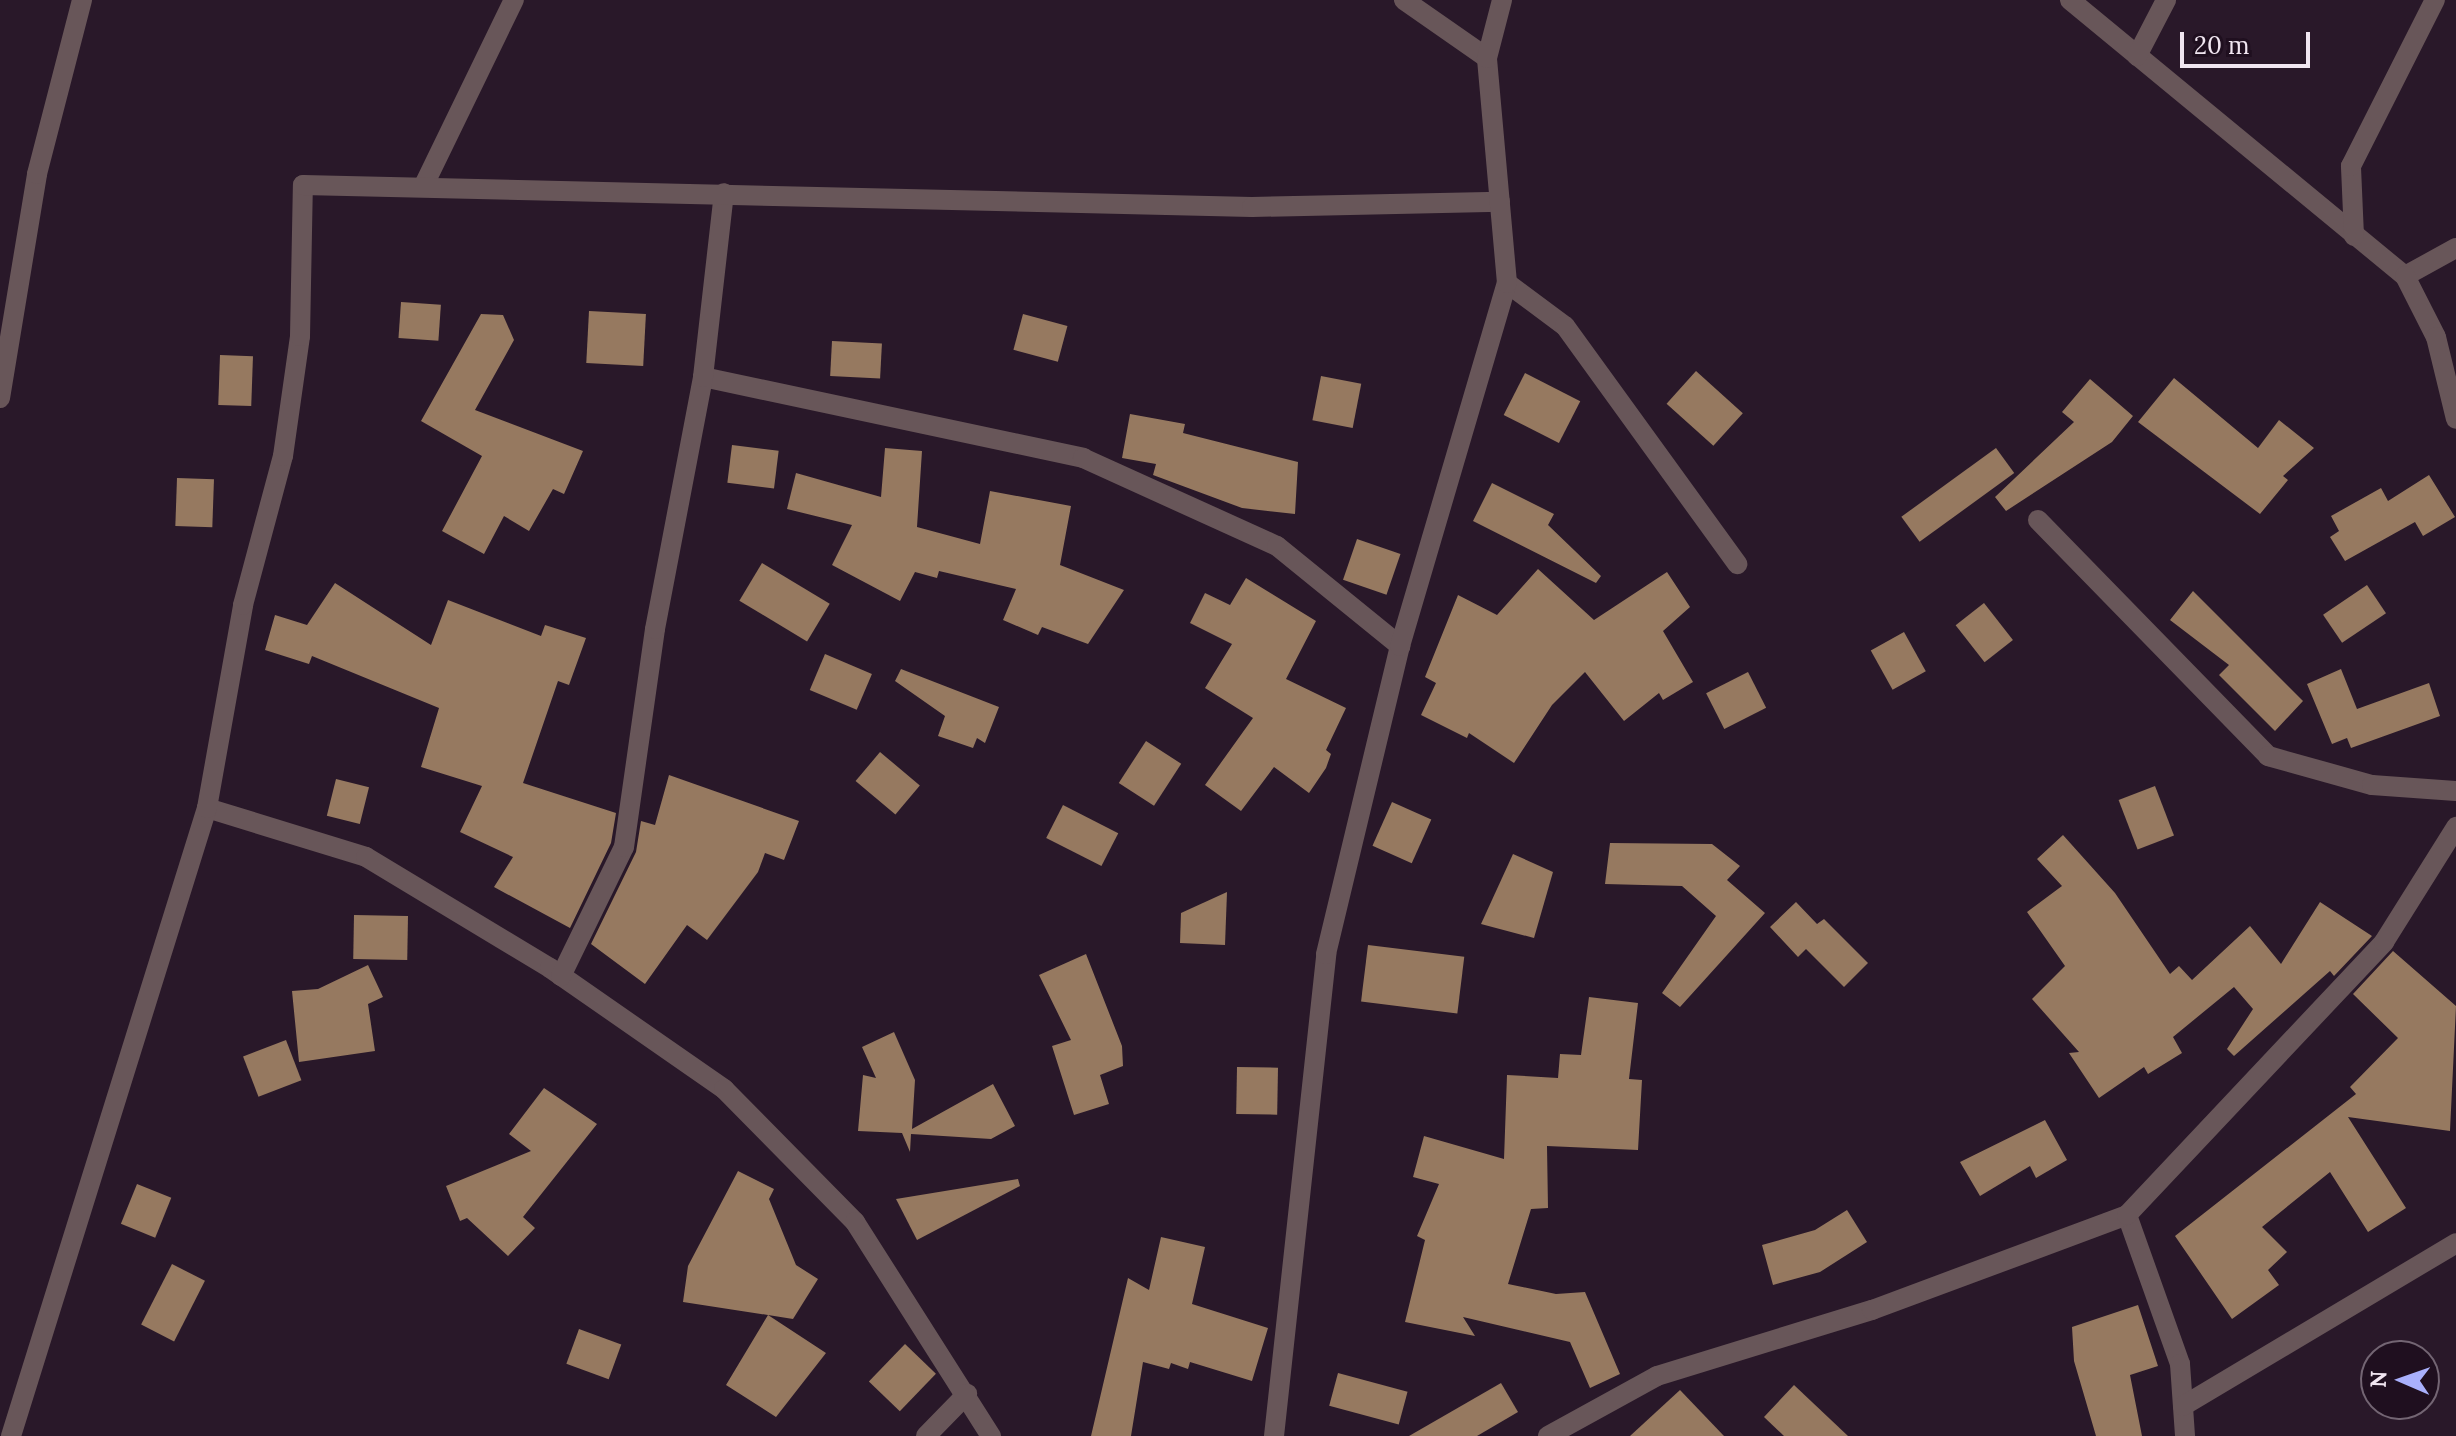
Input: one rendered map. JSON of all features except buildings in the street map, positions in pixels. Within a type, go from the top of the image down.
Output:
[{"type":"street","points":[[0,398],[37,174],[82,0]]},
{"type":"street","points":[[423,187],[514,0]]},
{"type":"street","points":[[1404,0],[1487,58]]},
{"type":"street","points":[[1274,1436],[1326,954],[1400,646],[1507,283],[1487,58],[1502,0]]},
{"type":"street","points":[[2070,0],[2405,276],[2436,337],[2456,419]]},
{"type":"street","points":[[2137,56],[2166,0]]},
{"type":"street","points":[[2354,236],[2351,166],[2435,0]]},
{"type":"street","points":[[11,1436],[207,808],[243,605],[283,456],[300,336],[303,185],[1252,207],[1500,202]]},
{"type":"street","points":[[561,976],[624,847],[655,629],[703,377],[724,193]]},
{"type":"street","points":[[2405,276],[2456,248]]},
{"type":"street","points":[[1507,283],[1565,326],[1737,564]]},
{"type":"street","points":[[703,377],[1083,458],[1277,546],[1400,646]]},
{"type":"street","points":[[2038,520],[2268,756],[2372,785],[2456,791]]},
{"type":"street","points":[[207,808],[366,857],[561,976],[724,1089],[855,1222],[991,1436]]},
{"type":"street","points":[[1548,1436],[1657,1376],[1872,1310],[2127,1215],[2384,942],[2456,827]]},
{"type":"street","points":[[2127,1215],[2180,1364],[2185,1436]]},
{"type":"street","points":[[2183,1406],[2456,1243]]},
{"type":"street","points":[[926,1436],[967,1394]]}]
